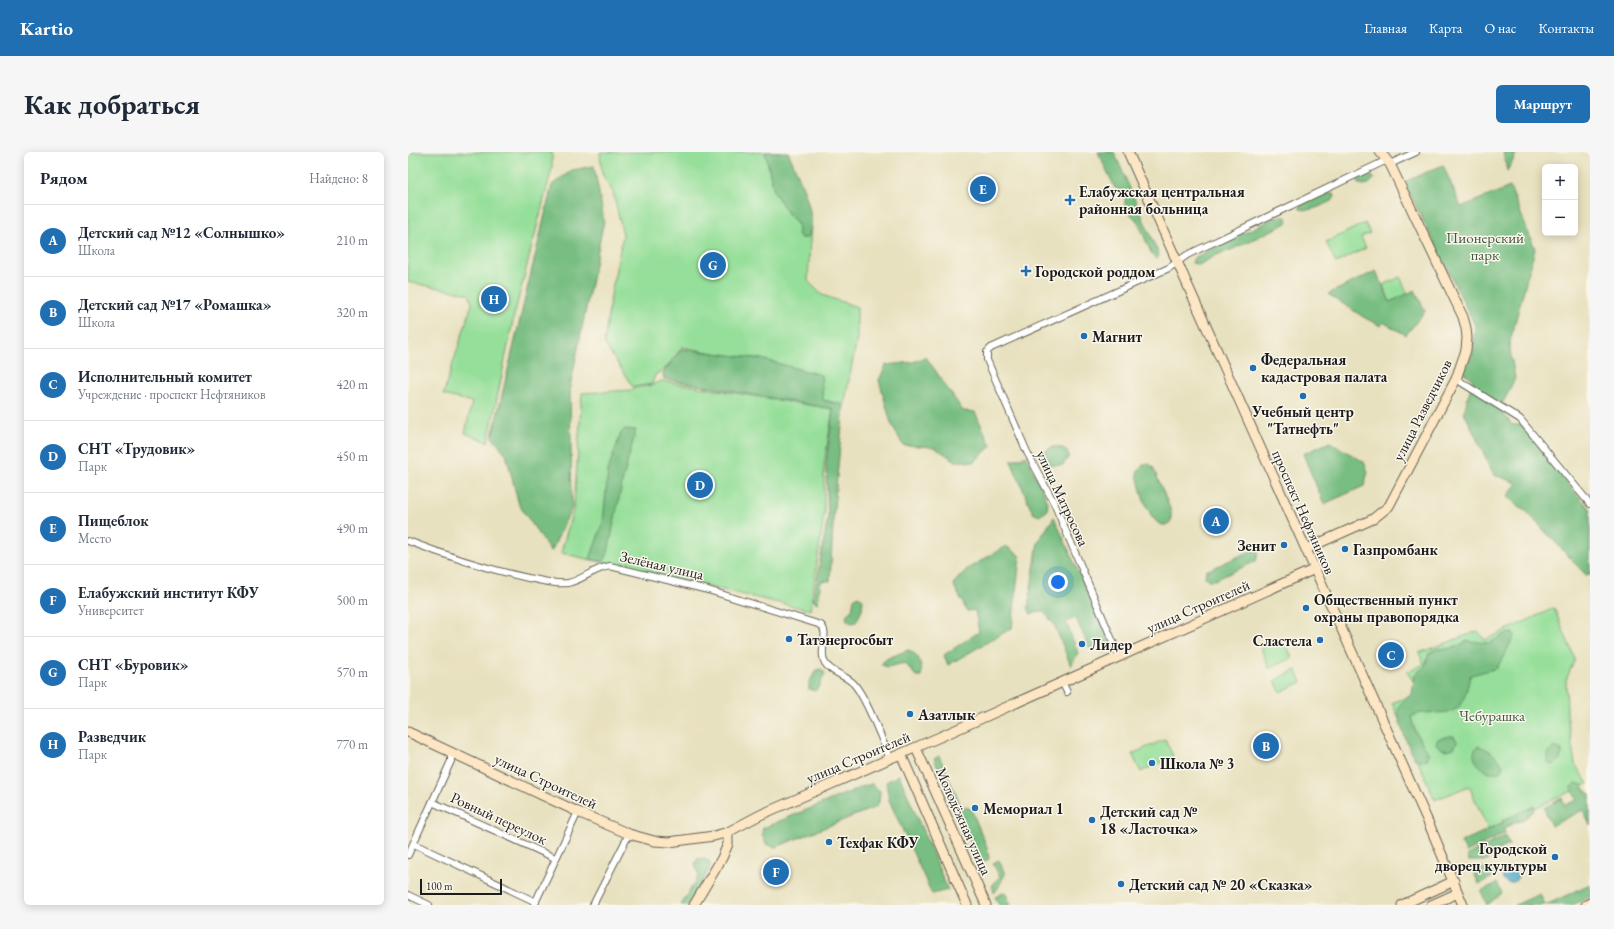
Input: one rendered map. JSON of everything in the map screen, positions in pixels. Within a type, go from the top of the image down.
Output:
[{"type":"street","name":"проспект Нефтяников","points":[[1128,152],[1454,881],[1463,905]]},
{"type":"street","name":"улица Разведчиков","points":[[1306,549],[1373,519],[1385,510],[1456,378],[1466,350],[1466,328],[1389,162],[1380,152]]},
{"type":"street","points":[[1178,261],[1187,255],[1389,162],[1416,152]]},
{"type":"street","name":"улица Матросова","points":[[1119,656],[1054,503],[1027,452],[1005,404],[987,360],[988,352],[991,348],[1169,268],[1178,261]]},
{"type":"street","points":[[1456,378],[1520,419],[1590,504]]},
{"type":"street","name":"Зелёная улица","points":[[408,540],[460,561],[546,581],[567,583],[582,578],[597,568],[610,566],[708,590],[818,623],[824,630],[822,654],[825,664],[832,670],[850,680],[859,690],[890,759]]},
{"type":"street","name":"улица Строителей","points":[[408,732],[578,812],[630,834],[654,841],[669,842],[714,836],[728,832],[760,815],[916,748],[1315,569]]},
{"type":"street","points":[[1062,682],[1067,692]]},
{"type":"street","name":"Молодёжная улица","points":[[916,748],[986,905]]},
{"type":"street","points":[[408,855],[451,761],[451,753]]},
{"type":"street","name":"Молодёжная улица","points":[[901,754],[967,905]]},
{"type":"street","name":"Ровный переулок","points":[[432,802],[555,858]]},
{"type":"street","points":[[414,844],[535,903],[578,812]]},
{"type":"street","points":[[694,905],[722,858],[728,844],[728,832]]},
{"type":"street","points":[[594,905],[630,834]]},
{"type":"street","points":[[1402,905],[1454,881]]},
{"type":"street","points":[[1432,905],[1458,893]]},
{"type":"street","points":[[408,895],[430,905]]},
{"type":"street","points":[[1586,905],[1590,903]]},
{"type":"green space","points":[[408,152],[552,152],[552,168],[514,316],[488,442],[465,433],[472,402],[443,395],[472,304],[469,294],[408,282]]},
{"type":"green space","points":[[600,152],[781,152],[811,220],[808,281],[822,295],[857,307],[857,339],[844,405],[823,400],[762,359],[725,355],[682,347],[665,369],[655,375],[652,384],[633,387],[604,343],[612,289],[623,235],[613,192],[602,174]]},
{"type":"green space","points":[[765,152],[788,152],[806,195],[809,208],[811,230],[807,238],[801,238],[798,234],[797,223],[789,215],[774,192]]},
{"type":"green space","points":[[1098,152],[1114,152],[1159,255],[1156,259],[1152,255],[1138,222],[1125,208],[1125,192],[1115,188]]},
{"type":"green space","points":[[1503,152],[1515,152],[1515,157],[1507,171]]},
{"type":"green space","name":"Пионерский парк","points":[[1443,165],[1461,207],[1510,187],[1535,249],[1509,345],[1515,378],[1500,409],[1512,425],[1523,425],[1561,476],[1590,509],[1590,574],[1586,575],[1526,511],[1507,497],[1517,483],[1494,475],[1464,412],[1473,379],[1463,372],[1473,353],[1475,325],[1404,182]]},
{"type":"green space","points":[[594,166],[604,220],[570,387],[572,507],[551,552],[519,505],[506,454],[492,437],[552,185],[572,170]]},
{"type":"green space","points":[[1368,174],[1374,178],[1371,182],[1366,185],[1359,184],[1358,179],[1362,175]]},
{"type":"green space","points":[[1333,193],[1335,195],[1333,200],[1317,208],[1309,210],[1300,209],[1300,206],[1322,194]]},
{"type":"green space","points":[[1282,216],[1287,218],[1287,223],[1231,250],[1216,255],[1199,265],[1192,263],[1194,258],[1274,218]]},
{"type":"green space","points":[[1365,223],[1370,233],[1361,237],[1366,248],[1336,263],[1326,242]]},
{"type":"green space","points":[[1376,271],[1390,302],[1415,290],[1425,311],[1406,335],[1383,322],[1381,326],[1365,318],[1328,294]]},
{"type":"green space","points":[[1400,277],[1408,294],[1390,302],[1383,285]]},
{"type":"green space","points":[[682,349],[762,359],[821,375],[823,400],[844,405],[834,508],[830,581],[821,581],[818,603],[813,601],[828,516],[826,464],[833,409],[664,379],[663,373]]},
{"type":"green space","points":[[926,357],[963,411],[975,412],[991,446],[974,462],[956,461],[934,447],[903,445],[891,423],[879,380],[886,365],[913,362]]},
{"type":"green space","points":[[661,381],[833,409],[824,464],[824,515],[810,610],[561,553],[574,506],[582,393],[632,390],[633,388],[652,385]]},
{"type":"green space","points":[[625,429],[636,430],[623,479],[608,552],[604,562],[590,559],[603,522],[608,470],[621,433]]},
{"type":"green space","points":[[1330,442],[1364,462],[1368,472],[1364,486],[1324,504],[1303,454]]},
{"type":"green space","points":[[1052,447],[1063,448],[1067,451],[1069,456],[1063,465],[1049,464],[1042,459],[1040,455]]},
{"type":"green space","points":[[1026,456],[1048,502],[1047,511],[1039,516],[1033,513],[1011,461]]},
{"type":"green space","points":[[1144,464],[1149,464],[1153,467],[1171,511],[1171,522],[1164,525],[1158,523],[1152,517],[1140,488],[1137,473]]},
{"type":"green space","points":[[1054,517],[1110,643],[1106,652],[1089,648],[1076,618],[1066,622],[1078,653],[1071,666],[1054,624],[1043,611],[1031,614],[1028,608],[1038,542]]},
{"type":"green space","points":[[1006,546],[1020,556],[1012,628],[948,665],[944,655],[979,632],[975,610],[967,611],[953,584],[967,569]]},
{"type":"green space","points":[[1253,550],[1259,551],[1256,561],[1215,580],[1209,580],[1205,577],[1206,571]]},
{"type":"green space","points":[[858,596],[863,599],[862,610],[856,622],[851,623],[847,620],[846,615],[852,610],[854,599]]},
{"type":"green space","name":"Чебурашка","points":[[1554,608],[1575,659],[1566,680],[1567,714],[1575,764],[1588,784],[1488,829],[1469,786],[1435,800],[1392,703],[1420,692],[1407,672],[1424,664],[1419,653],[1478,631],[1485,640]]},
{"type":"green space","points":[[1513,633],[1515,635],[1497,668],[1471,675],[1465,697],[1456,709],[1444,713],[1417,714],[1411,717],[1416,733],[1429,754],[1427,759],[1423,761],[1415,759],[1404,733],[1398,712],[1401,703],[1412,694],[1415,675],[1425,666],[1429,653],[1437,649],[1453,648],[1468,641],[1490,643],[1505,634]]},
{"type":"green space","points":[[1284,639],[1292,658],[1269,668],[1261,648]]},
{"type":"green space","points":[[908,650],[915,654],[921,664],[921,676],[916,676],[905,663],[887,667],[882,665],[882,663],[888,658]]},
{"type":"green space","points":[[821,669],[825,673],[819,687],[815,691],[809,689],[809,683],[816,670]]},
{"type":"green space","points":[[1296,670],[1302,682],[1280,692],[1275,680]]},
{"type":"green space","points":[[1454,736],[1457,741],[1454,748],[1446,750],[1440,748],[1436,743],[1438,739]]},
{"type":"green space","points":[[1165,739],[1173,756],[1141,772],[1132,754]]},
{"type":"green space","points":[[1478,746],[1496,756],[1503,766],[1501,771],[1489,772],[1479,765],[1474,756]]},
{"type":"green space","points":[[1554,747],[1562,750],[1562,753],[1560,759],[1553,765],[1548,763],[1547,756]]},
{"type":"green space","points":[[939,756],[962,808],[966,807],[971,809],[987,847],[989,859],[981,863],[934,759]]},
{"type":"green space","points":[[899,775],[948,890],[932,894],[889,800],[886,782]]},
{"type":"green space","points":[[1576,783],[1583,785],[1586,792],[1590,794],[1590,825],[1583,810],[1551,826],[1544,808],[1562,798],[1565,805],[1577,800],[1571,787]]},
{"type":"green space","points":[[872,784],[880,791],[879,802],[876,807],[776,847],[766,844],[762,834],[763,828]]},
{"type":"green space","points":[[1534,806],[1535,809],[1524,819],[1503,828],[1505,833],[1466,852],[1461,842],[1503,823],[1503,820]]},
{"type":"green space","points":[[1505,836],[1509,845],[1488,855],[1488,861],[1469,861],[1467,855]]},
{"type":"green space","points":[[699,858],[709,861],[711,866],[691,905],[681,905],[698,877],[699,874],[695,864]]},
{"type":"green space","points":[[999,860],[1005,874],[994,893],[992,884],[1000,877],[993,863]]},
{"type":"green space","points":[[1480,867],[1494,869],[1496,875],[1479,884],[1473,871]]},
{"type":"green space","points":[[1497,883],[1502,893],[1487,905],[1481,891]]},
{"type":"green space","points":[[1590,884],[1590,897],[1572,905],[1546,905]]},
{"type":"green space","points":[[1005,892],[1011,905],[999,905],[995,897]]},
{"type":"green space","points":[[1540,894],[1545,905],[1515,905]]},
{"type":"water","points":[[1507,867],[1513,867],[1518,872],[1516,881],[1513,883],[1507,883],[1502,878],[1502,872]]},
{"type":"place","name":"Пищеблок","points":[[983,189]]},
{"type":"place","name":"Елабужская центральная районная больница","points":[[1070,200]]},
{"type":"place","name":"СНТ «Буровик»","points":[[713,265]]},
{"type":"place","name":"Городской роддом","points":[[1026,271]]},
{"type":"place","name":"Разведчик","points":[[494,299]]},
{"type":"place","name":"Магнит","points":[[1084,336]]},
{"type":"place","name":"Федеральная кадастровая палата","points":[[1253,368]]},
{"type":"place","name":"Учебный центр \"Татнефть\"","points":[[1303,396]]},
{"type":"place","name":"СНТ «Трудовик»","points":[[700,485]]},
{"type":"place","name":"Детский сад №12 «Солнышко»","points":[[1216,521]]},
{"type":"place","name":"Зенит","points":[[1284,545]]},
{"type":"place","name":"Газпромбанк","points":[[1345,549]]},
{"type":"place","name":"Общественный пункт охраны правопорядка","points":[[1306,608]]},
{"type":"place","name":"Татэнергосбыт","points":[[789,639]]},
{"type":"place","name":"Сластела","points":[[1320,640]]},
{"type":"place","name":"Лидер","points":[[1082,644]]},
{"type":"place","name":"Исполнительный комитет","points":[[1391,655]]},
{"type":"place","name":"Азатлык","points":[[910,714]]},
{"type":"place","name":"Детский сад №17 «Ромашка»","points":[[1266,746]]},
{"type":"place","name":"Школа № 3","points":[[1152,763]]},
{"type":"place","name":"Мемориал 1","points":[[975,808]]},
{"type":"place","name":"Детский сад № 18 «Ласточка»","points":[[1092,820]]},
{"type":"place","name":"Техфак КФУ","points":[[829,842]]},
{"type":"place","name":"Городской дворец культуры","points":[[1555,857]]},
{"type":"place","name":"Елабужский институт КФУ","points":[[776,872]]},
{"type":"place","name":"Детский сад № 20 «Сказка»","points":[[1121,884]]}]
